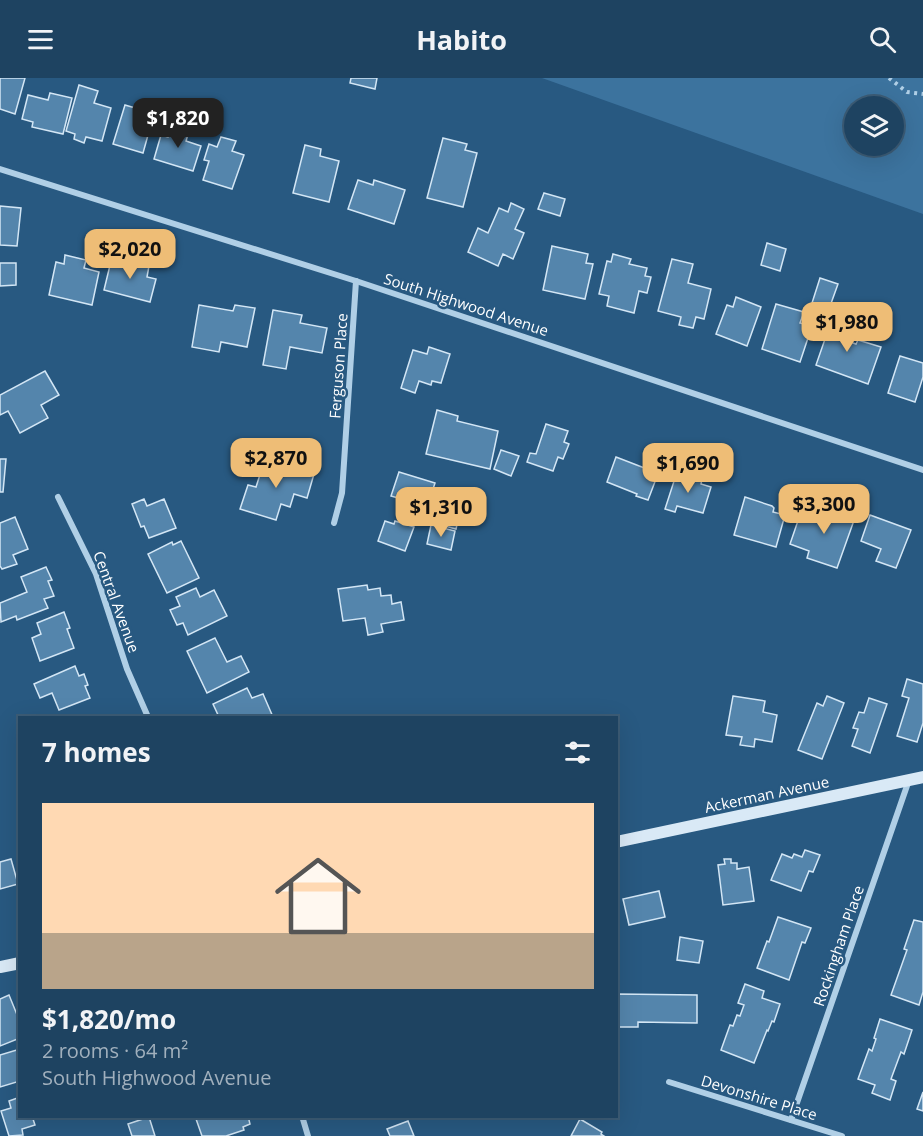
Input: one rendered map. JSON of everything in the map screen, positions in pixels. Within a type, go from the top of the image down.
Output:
[{"type":"street","name":"South Highwood Avenue","points":[[0,169],[356,281],[923,470]]},
{"type":"street","name":"Ferguson Place","points":[[334,523],[342,493],[356,281]]},
{"type":"street","name":"Central Avenue","points":[[58,497],[96,574],[127,669],[148,716]]},
{"type":"street","name":"Ackerman Avenue","points":[[618,842],[923,777]]},
{"type":"street","name":"Rockingham Place","points":[[791,1120],[909,780]]},
{"type":"street","points":[[0,967],[18,963]]},
{"type":"street","name":"Devonshire Place","points":[[669,1082],[842,1136]]},
{"type":"street","points":[[303,1118],[308,1136]]},
{"type":"path","points":[[889,78],[907,92],[923,94]]},
{"type":"shaded area","points":[[542,78],[923,78],[923,214]]},
{"type":"building","points":[[0,78],[25,78],[15,114],[0,109]]},
{"type":"building","points":[[351,78],[377,78],[375,89],[350,83]]},
{"type":"building","points":[[79,85],[98,91],[94,103],[111,108],[102,141],[86,137],[84,143],[74,139],[75,134],[66,131]]},
{"type":"building","points":[[50,93],[72,98],[63,134],[32,127],[33,122],[22,119],[28,95],[48,100]]},
{"type":"building","points":[[125,105],[142,110],[138,124],[150,128],[143,153],[113,144]]},
{"type":"building","points":[[171,125],[189,131],[186,141],[201,146],[193,171],[154,159],[161,135],[168,137]]},
{"type":"building","points":[[221,137],[236,141],[232,151],[244,155],[232,189],[203,180],[209,161],[204,160],[209,144],[217,147]]},
{"type":"building","points":[[443,138],[467,144],[465,150],[477,153],[463,207],[427,198]]},
{"type":"building","points":[[305,145],[321,149],[320,156],[339,161],[329,202],[293,193]]},
{"type":"building","points":[[358,180],[373,185],[374,180],[405,190],[394,224],[348,209]]},
{"type":"building","points":[[544,193],[565,199],[560,216],[538,209]]},
{"type":"building","points":[[511,203],[524,209],[515,229],[524,233],[513,259],[503,254],[498,266],[468,252],[478,228],[488,233],[499,208],[508,212]]},
{"type":"building","points":[[0,206],[21,208],[17,246],[0,245]]},
{"type":"building","points":[[767,243],[786,249],[780,271],[761,265]]},
{"type":"building","points":[[552,246],[588,254],[586,263],[593,264],[585,299],[543,290]]},
{"type":"building","points":[[613,254],[631,259],[629,264],[647,268],[645,276],[651,277],[647,293],[639,291],[634,313],[607,306],[609,296],[599,294],[607,261],[611,262]]},
{"type":"building","points":[[65,255],[86,260],[84,268],[99,272],[92,305],[49,295],[56,262],[64,264]]},
{"type":"building","points":[[112,257],[149,266],[147,277],[156,279],[150,302],[104,290]]},
{"type":"building","points":[[672,259],[693,264],[688,283],[711,289],[704,319],[696,317],[693,328],[679,325],[681,317],[658,311]]},
{"type":"building","points":[[0,263],[16,263],[16,285],[0,286]]},
{"type":"building","points":[[820,278],[838,284],[829,309],[812,303]]},
{"type":"building","points":[[736,297],[761,307],[747,346],[716,334],[727,305],[733,307]]},
{"type":"building","points":[[776,304],[804,312],[800,323],[812,326],[800,362],[762,349]]},
{"type":"building","points":[[199,305],[233,311],[235,305],[255,308],[247,347],[221,342],[219,352],[192,347]]},
{"type":"building","points":[[273,310],[302,315],[300,323],[327,328],[322,353],[290,347],[286,369],[263,365]]},
{"type":"building","points":[[833,316],[854,323],[847,341],[856,344],[858,340],[881,347],[868,384],[816,365]]},
{"type":"building","points":[[429,347],[450,354],[441,383],[432,381],[431,385],[419,381],[415,393],[401,388],[413,350],[427,354]]},
{"type":"building","points":[[900,356],[923,363],[923,377],[915,402],[888,393]]},
{"type":"building","points":[[45,371],[59,395],[41,405],[48,418],[20,433],[8,411],[0,415],[0,395]]},
{"type":"building","points":[[437,410],[458,416],[457,421],[498,431],[490,469],[426,454]]},
{"type":"building","points":[[546,424],[568,431],[564,442],[569,444],[563,459],[558,457],[553,471],[527,462],[530,453],[536,454]]},
{"type":"building","points":[[501,450],[519,456],[511,476],[494,469]]},
{"type":"building","points":[[616,457],[647,469],[650,461],[661,466],[648,500],[607,482]]},
{"type":"building","points":[[0,459],[6,459],[3,492],[0,492]]},
{"type":"building","points":[[265,459],[314,474],[307,498],[294,494],[290,507],[281,504],[276,520],[240,509],[248,485],[256,487]]},
{"type":"building","points":[[399,472],[435,483],[430,498],[421,495],[419,504],[391,496]]},
{"type":"building","points":[[685,474],[702,479],[701,484],[711,487],[703,513],[677,506],[675,512],[665,509],[676,475],[684,478]]},
{"type":"building","points":[[745,497],[772,506],[773,512],[785,515],[776,547],[734,535]]},
{"type":"building","points":[[144,499],[147,506],[164,499],[176,528],[149,538],[144,526],[141,527],[132,504]]},
{"type":"building","points":[[441,499],[462,504],[456,529],[434,523]]},
{"type":"building","points":[[839,506],[857,512],[837,568],[807,558],[809,551],[790,544],[801,512],[822,519],[827,508],[837,512]]},
{"type":"building","points":[[870,515],[911,530],[896,568],[876,561],[881,549],[861,541]]},
{"type":"building","points":[[15,517],[28,549],[13,555],[17,564],[2,569],[0,566],[0,523]]},
{"type":"building","points":[[385,521],[394,524],[395,521],[414,527],[405,551],[378,541]]},
{"type":"building","points":[[431,525],[455,531],[451,550],[427,544]]},
{"type":"building","points":[[181,541],[199,578],[167,593],[148,554],[172,542],[173,545]]},
{"type":"building","points":[[46,567],[52,580],[48,581],[54,596],[44,599],[48,608],[17,620],[16,616],[1,622],[0,603],[27,592],[21,577]]},
{"type":"building","points":[[367,585],[368,590],[380,588],[381,596],[391,595],[392,604],[401,602],[404,620],[381,624],[383,632],[368,635],[365,618],[343,621],[338,589]]},
{"type":"building","points":[[196,588],[200,597],[214,590],[227,616],[188,635],[183,623],[177,625],[170,610],[180,606],[176,597]]},
{"type":"building","points":[[64,612],[74,648],[40,661],[32,638],[41,634],[37,623]]},
{"type":"building","points":[[215,638],[227,662],[241,656],[249,672],[207,693],[187,651]]},
{"type":"building","points":[[75,666],[79,676],[84,674],[88,685],[85,686],[90,698],[59,710],[52,693],[40,698],[34,684]]},
{"type":"building","points":[[907,679],[923,684],[923,723],[917,742],[897,736],[909,698],[902,696]]},
{"type":"building","points":[[247,688],[252,698],[263,694],[273,716],[219,716],[213,704]]},
{"type":"building","points":[[733,696],[765,701],[763,712],[777,715],[772,742],[755,739],[754,747],[740,745],[742,737],[726,735]]},
{"type":"building","points":[[827,696],[844,703],[822,759],[798,750],[817,703],[823,706]]},
{"type":"building","points":[[869,698],[887,704],[870,753],[852,746],[858,729],[853,728],[859,712],[864,713]]},
{"type":"building","points":[[805,850],[820,855],[813,872],[809,871],[801,891],[771,880],[782,854],[792,858],[794,854],[802,857]]},
{"type":"building","points":[[11,859],[18,884],[0,889],[0,862]]},
{"type":"building","points":[[724,859],[731,859],[731,863],[737,863],[737,869],[749,867],[754,901],[723,905],[718,865],[725,864]]},
{"type":"building","points":[[659,891],[665,917],[629,925],[623,899]]},
{"type":"building","points":[[778,917],[811,928],[805,943],[802,942],[789,980],[757,968]]},
{"type":"building","points":[[914,920],[923,922],[923,992],[919,1005],[891,995],[907,950],[904,949]]},
{"type":"building","points":[[680,937],[703,941],[699,963],[677,960]]},
{"type":"building","points":[[745,984],[764,991],[762,998],[780,1004],[754,1063],[721,1050],[730,1025],[733,1026],[737,1015],[740,1016],[744,1005],[738,1003]]},
{"type":"building","points":[[618,994],[697,995],[697,1023],[638,1022],[638,1027],[618,1027]]},
{"type":"building","points":[[9,995],[18,1017],[18,1039],[0,1046],[0,999]]},
{"type":"building","points":[[880,1019],[912,1030],[904,1054],[901,1052],[891,1079],[896,1081],[890,1100],[872,1093],[875,1085],[858,1079],[869,1049],[872,1051]]},
{"type":"building","points":[[18,1050],[18,1082],[0,1087],[0,1055]]},
{"type":"building","points":[[923,1092],[923,1111],[917,1109]]},
{"type":"building","points":[[18,1098],[18,1118],[33,1118],[35,1125],[22,1129],[23,1135],[9,1136],[1,1111],[11,1108],[9,1101]]},
{"type":"building","points":[[149,1118],[155,1136],[132,1136],[128,1124]]},
{"type":"building","points":[[196,1118],[248,1118],[250,1124],[243,1127],[244,1130],[226,1136],[202,1136]]},
{"type":"building","points":[[580,1119],[602,1132],[604,1136],[571,1136]]},
{"type":"building","points":[[408,1121],[414,1136],[390,1136],[387,1129]]}]
